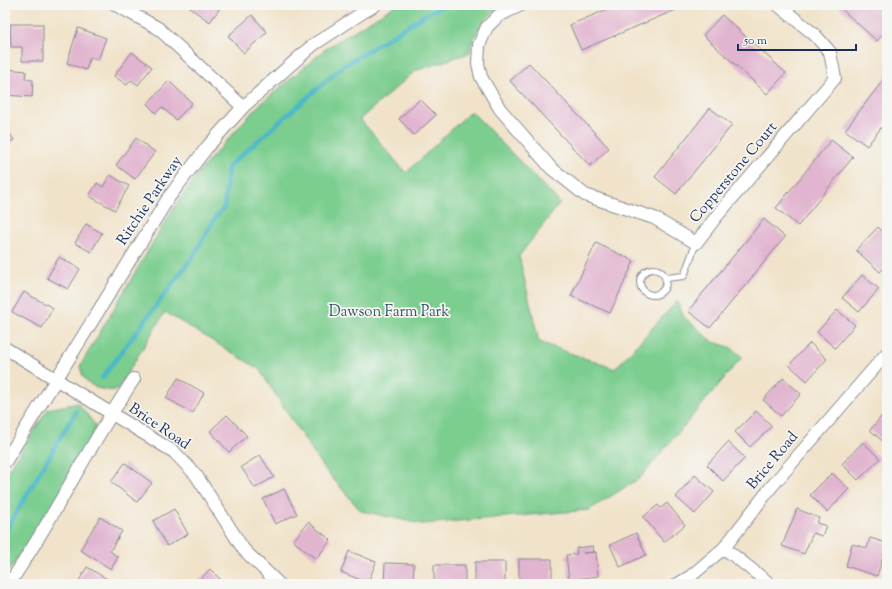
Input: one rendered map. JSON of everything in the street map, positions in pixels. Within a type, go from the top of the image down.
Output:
[{"type":"street","points":[[116,5],[158,28],[243,107]]},
{"type":"street","name":"Ritchie Parkway","points":[[5,462],[169,197],[208,146],[243,107],[313,46],[364,10],[375,5]]},
{"type":"street","name":"Copperstone Court","points":[[520,5],[498,16],[487,27],[479,46],[478,63],[481,77],[500,109],[551,168],[585,195],[654,218],[696,242],[716,216],[835,78],[830,52],[815,35],[778,5]]},
{"type":"street","name":"Brice Road","points":[[5,348],[174,452],[196,474],[244,550],[279,584]]},
{"type":"street","name":"Brice Road","points":[[678,584],[691,576],[724,548],[772,486],[887,353]]},
{"type":"street","points":[[9,584],[32,550],[111,413],[134,379]]},
{"type":"street","points":[[724,548],[770,584]]},
{"type":"lane","points":[[666,278],[684,276],[696,242]]},
{"type":"lane","points":[[650,269],[662,272],[666,278],[665,288],[658,294],[649,294],[641,286],[641,278],[646,271],[650,269]]},
{"type":"green space","name":"Dawson Farm Park","points":[[396,5],[504,5],[491,14],[481,25],[474,38],[469,53],[415,71],[360,119],[406,173],[471,111],[560,203],[519,256],[539,342],[615,369],[677,301],[684,317],[713,342],[730,347],[742,357],[641,477],[589,510],[422,524],[361,511],[322,466],[259,369],[165,312],[117,390],[103,390],[91,385],[84,378],[80,366],[168,217],[197,174],[256,108],[328,47]]},
{"type":"green space","points":[[78,403],[96,426],[78,468],[36,535],[5,575],[5,475],[48,409]]},
{"type":"building","points":[[192,5],[222,5],[210,22],[190,8]]},
{"type":"building","points":[[617,5],[687,5],[581,50],[570,25]]},
{"type":"building","points":[[837,5],[878,5],[887,13],[887,30],[877,41]]},
{"type":"building","points":[[252,15],[267,32],[244,53],[228,36]]},
{"type":"building","points":[[722,15],[786,73],[767,94],[703,35]]},
{"type":"building","points":[[10,24],[43,24],[43,61],[22,61],[22,47],[11,47]]},
{"type":"building","points":[[78,28],[106,38],[98,60],[90,57],[86,70],[67,63]]},
{"type":"building","points":[[132,52],[152,67],[138,85],[131,80],[127,85],[114,76]]},
{"type":"building","points":[[529,63],[609,148],[590,166],[510,81]]},
{"type":"building","points":[[7,69],[26,71],[25,79],[33,80],[32,97],[5,95]]},
{"type":"building","points":[[887,75],[887,120],[867,146],[845,130]]},
{"type":"building","points":[[169,81],[192,103],[176,120],[162,107],[156,113],[147,104]]},
{"type":"building","points":[[420,99],[436,115],[414,135],[399,119]]},
{"type":"building","points":[[710,108],[732,125],[676,194],[655,177]]},
{"type":"building","points":[[5,126],[14,140],[5,145]]},
{"type":"building","points":[[136,138],[155,152],[135,179],[116,165]]},
{"type":"building","points":[[831,140],[853,157],[798,226],[776,208]]},
{"type":"building","points":[[110,175],[129,186],[115,210],[89,196],[97,183],[103,187]]},
{"type":"building","points":[[764,219],[785,237],[710,328],[688,311]]},
{"type":"building","points":[[86,224],[102,233],[91,252],[75,243]]},
{"type":"building","points":[[878,227],[887,236],[887,265],[880,272],[856,250]]},
{"type":"building","points":[[596,243],[634,261],[610,313],[571,296]]},
{"type":"building","points":[[59,257],[80,269],[68,289],[47,278]]},
{"type":"building","points":[[862,275],[879,289],[859,312],[842,298]]},
{"type":"building","points":[[24,292],[53,308],[42,328],[12,312]]},
{"type":"building","points":[[837,310],[855,325],[835,348],[817,332]]},
{"type":"building","points":[[810,343],[827,359],[807,381],[789,365]]},
{"type":"building","points":[[178,378],[204,393],[193,413],[166,398]]},
{"type":"building","points":[[783,378],[801,394],[781,416],[763,400]]},
{"type":"building","points":[[887,410],[887,445],[870,430]]},
{"type":"building","points":[[756,411],[772,426],[750,447],[735,432]]},
{"type":"building","points":[[227,415],[247,436],[229,452],[210,431]]},
{"type":"building","points":[[728,442],[745,458],[723,481],[707,465]]},
{"type":"building","points":[[863,442],[880,459],[858,480],[842,464]]},
{"type":"building","points":[[260,455],[274,477],[255,488],[241,467]]},
{"type":"building","points":[[125,463],[152,483],[137,502],[111,482]]},
{"type":"building","points":[[832,473],[849,489],[827,512],[810,495]]},
{"type":"building","points":[[695,475],[714,492],[695,514],[676,497]]},
{"type":"building","points":[[284,489],[297,514],[275,524],[263,499]]},
{"type":"building","points":[[667,503],[685,525],[664,542],[643,517],[658,505],[661,508]]},
{"type":"building","points":[[174,509],[188,534],[167,546],[153,521]]},
{"type":"building","points":[[797,509],[819,518],[817,523],[826,526],[822,536],[813,533],[804,554],[782,546]]},
{"type":"building","points":[[100,517],[122,531],[110,551],[118,557],[111,569],[80,550]]},
{"type":"building","points":[[308,522],[331,540],[316,559],[293,541]]},
{"type":"building","points":[[636,533],[646,555],[620,567],[610,545]]},
{"type":"building","points":[[870,538],[887,543],[877,576],[846,566],[852,544],[867,548]]},
{"type":"building","points":[[593,546],[594,552],[583,553],[596,552],[598,576],[569,580],[566,555],[577,554],[576,548]]},
{"type":"building","points":[[349,551],[376,562],[368,583],[341,572]]},
{"type":"building","points":[[519,559],[552,559],[552,583],[519,583]]},
{"type":"building","points":[[475,562],[505,562],[505,584],[475,584]]},
{"type":"building","points":[[385,563],[414,564],[413,584],[384,584]]},
{"type":"building","points":[[434,565],[465,565],[465,584],[434,584]]},
{"type":"building","points":[[87,567],[112,582],[111,584],[77,584]]},
{"type":"building","points":[[210,569],[225,584],[196,584]]},
{"type":"waterway","points":[[102,378],[194,255],[217,215],[224,208],[228,167],[342,67],[428,13],[446,5]]},
{"type":"waterway","points":[[5,532],[76,411]]}]
